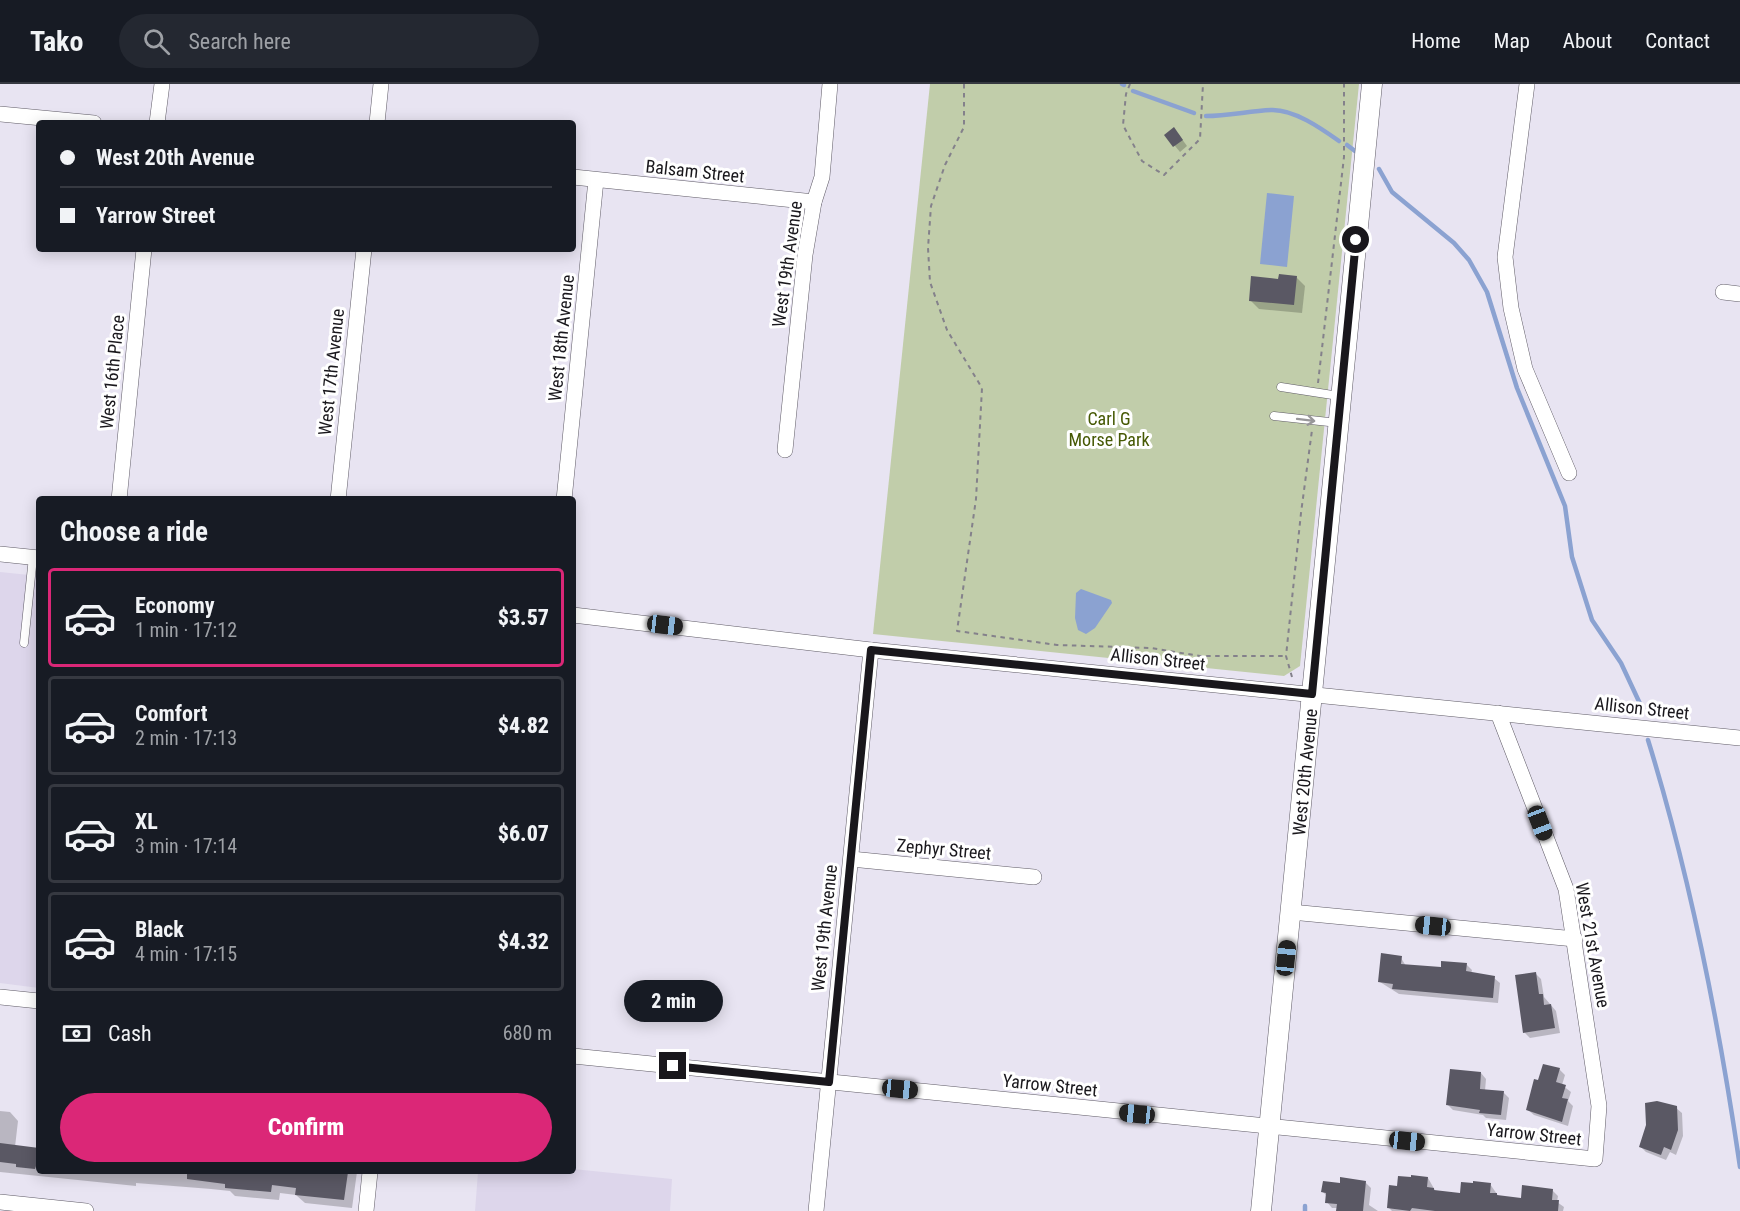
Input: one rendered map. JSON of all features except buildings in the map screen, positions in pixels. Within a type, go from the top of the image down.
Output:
[{"type":"street","points":[[157,120],[162,84]]},
{"type":"street","points":[[377,120],[381,84]]},
{"type":"street","name":"West 19th Avenue","points":[[785,450],[805,255],[814,202],[822,177],[830,84]]},
{"type":"street","name":"West 20th Avenue","points":[[1262,1211],[1291,912],[1304,694],[1341,397],[1372,84]]},
{"type":"street","points":[[1527,84],[1505,257],[1511,308],[1525,369],[1569,473]]},
{"type":"street","points":[[0,114],[63,120]]},
{"type":"street","name":"Balsam Street","points":[[576,177],[814,202]]},
{"type":"street","name":"West 18th Avenue","points":[[564,496],[596,180]]},
{"type":"street","name":"West 16th Place","points":[[119,496],[144,252]]},
{"type":"street","name":"West 17th Avenue","points":[[338,496],[364,252]]},
{"type":"street","points":[[1724,292],[1740,294]]},
{"type":"street","points":[[0,554],[36,558]]},
{"type":"street","name":"Allison Street","points":[[576,615],[871,650],[1740,738]]},
{"type":"street","name":"West 19th Avenue","points":[[816,1211],[871,650]]},
{"type":"street","name":"West 21st Avenue","points":[[1498,713],[1566,889],[1599,1106],[1595,1159]]},
{"type":"street","name":"Zephyr Street","points":[[850,859],[1034,877]]},
{"type":"street","points":[[1291,912],[1575,939]]},
{"type":"street","points":[[0,997],[36,1001]]},
{"type":"street","name":"Yarrow Street","points":[[576,1056],[1595,1159]]},
{"type":"street","points":[[366,1211],[370,1174]]},
{"type":"street","points":[[0,1202],[86,1211]]},
{"type":"lane","points":[[1281,387],[1341,397]]},
{"type":"lane","points":[[1274,416],[1338,423]]},
{"type":"lane","points":[[24,644],[36,558]]},
{"type":"path","points":[[964,84],[964,127],[945,165],[931,206],[928,248],[930,282],[947,330],[982,388],[976,499],[957,631],[1057,645],[1151,648],[1200,656],[1286,656]]},
{"type":"path","points":[[1130,84],[1126,94],[1123,125],[1142,161],[1164,175],[1200,140],[1203,84]]},
{"type":"path","points":[[1317,393],[1343,167],[1344,84]]},
{"type":"path","points":[[1304,694],[1286,656],[1313,421]]},
{"type":"shaded area","points":[[0,572],[36,576],[36,988],[0,983]]},
{"type":"shaded area","points":[[576,1169],[672,1179],[670,1211],[475,1211],[478,1174],[576,1174]]},
{"type":"green space","name":"Carl G Morse Park","points":[[930,84],[1359,84],[1300,666],[1284,676],[873,634]]},
{"type":"water","points":[[1267,193],[1294,196],[1287,267],[1260,264]]},
{"type":"water","points":[[1081,589],[1111,600],[1112,603],[1095,628],[1086,634],[1078,630],[1075,618],[1076,593]]},
{"type":"waterway","points":[[1133,91],[1194,113]]},
{"type":"waterway","points":[[1206,116],[1280,111],[1298,116],[1339,141]]},
{"type":"waterway","points":[[1347,145],[1355,151]]},
{"type":"waterway","points":[[1379,169],[1392,192],[1454,243],[1469,260],[1487,292],[1517,388],[1565,506],[1572,557],[1592,620],[1621,663],[1642,708]]},
{"type":"waterway","points":[[1648,740],[1678,845],[1702,952],[1723,1059],[1740,1167]]},
{"type":"waterway","points":[[1305,1206],[1305,1211]]},
{"type":"route","points":[[673,1066],[829,1082],[871,650],[1312,694],[1356,240]]}]
